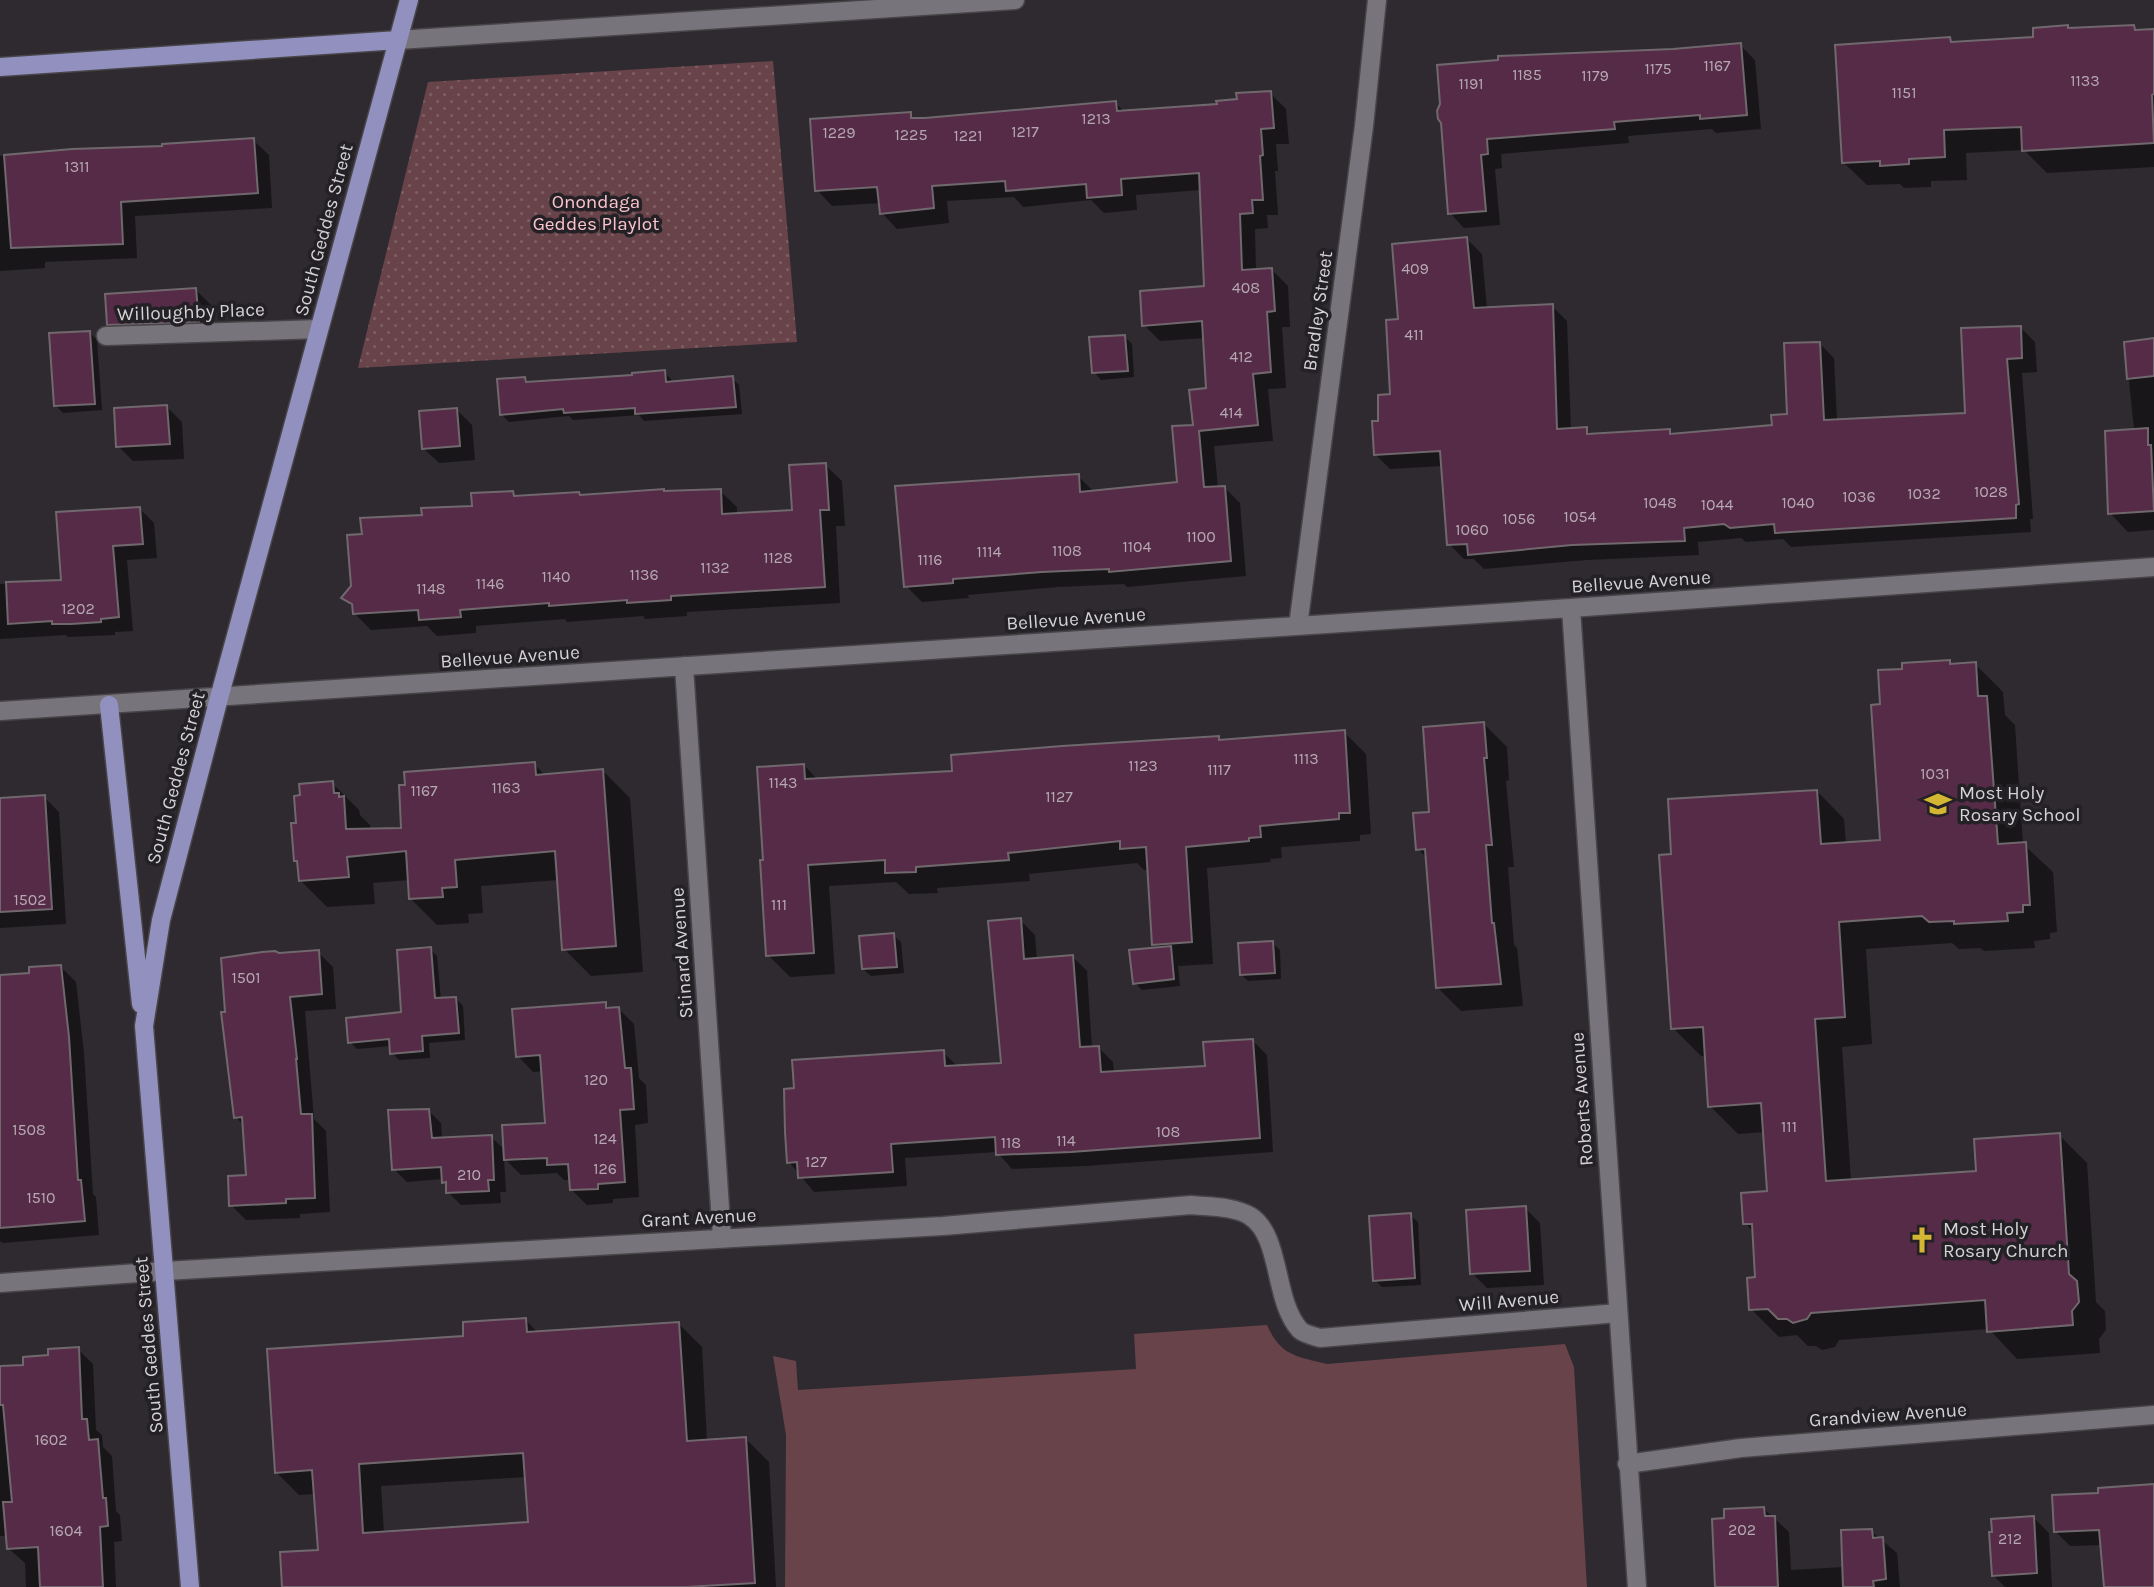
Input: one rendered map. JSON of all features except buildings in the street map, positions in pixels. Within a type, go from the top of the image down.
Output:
[{"type":"main road","name":"South Geddes Street","points":[[190,1587],[144,1026],[161,920],[409,0]]},
{"type":"main road","points":[[0,67],[398,40]]},
{"type":"main road","points":[[109,705],[144,1026]]},
{"type":"street","points":[[398,40],[1015,0]]},
{"type":"street","name":"Bradley Street","points":[[1298,626],[1364,125],[1377,0]]},
{"type":"street","name":"Willoughby Place","points":[[106,336],[319,329]]},
{"type":"street","name":"Bellevue Avenue","points":[[0,711],[2154,567]]},
{"type":"street","name":"Roberts Avenue","points":[[1571,608],[1637,1587]]},
{"type":"street","name":"Stinard Avenue","points":[[684,666],[722,1238]]},
{"type":"street","name":"Grant Avenue","points":[[0,1283],[943,1226],[1191,1206],[1223,1207],[1251,1217],[1268,1239],[1285,1304],[1301,1331],[1320,1338]]},
{"type":"street","name":"Will Avenue","points":[[1320,1338],[1618,1313]]},
{"type":"street","name":"Grandview Avenue","points":[[1627,1464],[1741,1448],[2154,1415]]},
{"type":"green space","name":"Onondaga Geddes Playlot","points":[[773,61],[797,342],[358,368],[428,82]]},
{"type":"green space","points":[[1267,1325],[1284,1349],[1327,1364],[1565,1344],[1574,1367],[1587,1587],[785,1587],[786,1435],[773,1356],[796,1361],[798,1390],[1136,1369],[1134,1334]]},
{"type":"place","name":"Most Holy Rosary School","points":[[1938,804]]},
{"type":"place","name":"Most Holy Rosary Church","points":[[1922,1240]]}]
